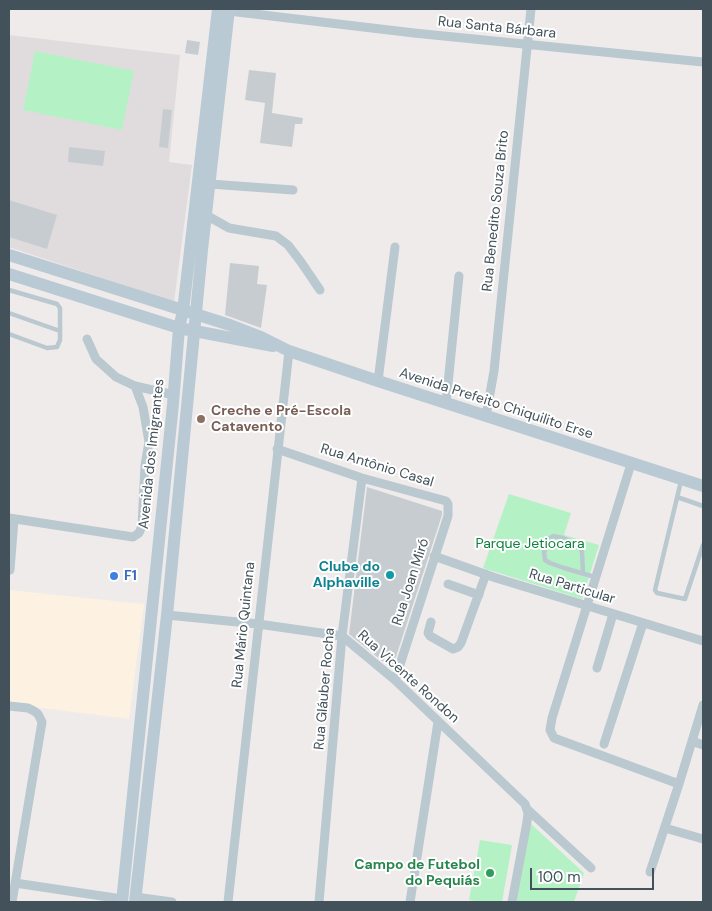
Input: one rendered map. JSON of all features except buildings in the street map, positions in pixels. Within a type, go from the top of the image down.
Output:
[{"type":"main road","name":"Avenida dos Imigrantes","points":[[122,901],[174,396],[179,328],[204,184],[225,10]]},
{"type":"main road","name":"Avenida dos Imigrantes","points":[[135,900],[167,615],[195,331],[206,216],[204,184]]},
{"type":"main road","points":[[9,255],[183,311]]},
{"type":"main road","name":"Avenida Prefeito Chiquilito Erse","points":[[9,275],[179,328],[285,349]]},
{"type":"main road","name":"Avenida Prefeito Chiquilito Erse","points":[[183,311],[248,331],[285,349],[378,382],[446,402],[703,486]]},
{"type":"main road","points":[[157,556],[172,557]]},
{"type":"street","name":"Rua Benedito Souza Brito","points":[[486,416],[494,371],[531,9]]},
{"type":"street","name":"Rua Santa Bárbara","points":[[225,10],[527,45],[703,62]]},
{"type":"street","points":[[204,184],[293,190]]},
{"type":"street","points":[[206,216],[229,228],[276,236],[288,245],[302,262],[320,290]]},
{"type":"street","points":[[378,382],[395,248]]},
{"type":"street","points":[[446,402],[458,276]]},
{"type":"street","points":[[86,339],[96,359],[116,376],[135,386],[174,396]]},
{"type":"street","name":"Rua Mário Quintana","points":[[228,902],[277,448],[285,349]]},
{"type":"street","points":[[10,570],[11,519],[134,537],[139,534],[142,526],[143,484],[149,442],[143,407],[135,386]]},
{"type":"street","name":"Rua Antônio Casal","points":[[277,448],[362,478],[446,501],[450,506],[445,523]]},
{"type":"street","points":[[631,464],[556,705],[550,730],[554,738],[680,784]]},
{"type":"street","name":"Rua Gláuber Rocha","points":[[319,902],[342,636],[362,478]]},
{"type":"street","name":"Rua Joan Miró","points":[[395,680],[445,523]]},
{"type":"street","name":"Rua Particular","points":[[434,556],[703,641]]},
{"type":"street","points":[[431,622],[428,633],[430,636],[453,649],[458,647],[486,574]]},
{"type":"street","points":[[448,584],[479,595]]},
{"type":"street","points":[[597,668],[613,614]]},
{"type":"street","name":"Rua Vicente Rondon","points":[[167,615],[258,624],[342,636],[395,680],[518,798],[527,809]]},
{"type":"street","points":[[604,744],[643,623]]},
{"type":"street","points":[[650,872],[680,784],[703,705]]},
{"type":"street","points":[[12,902],[42,722],[34,711],[13,706]]},
{"type":"street","points":[[410,902],[438,722]]},
{"type":"street","points":[[692,741],[703,745]]},
{"type":"street","points":[[527,809],[591,868]]},
{"type":"street","points":[[512,902],[525,836],[527,809]]},
{"type":"street","points":[[665,828],[703,839]]},
{"type":"street","points":[[16,883],[122,901]]},
{"type":"street","points":[[135,900],[172,902]]},
{"type":"lane","points":[[9,290],[57,304],[60,308],[60,340],[57,347],[47,348],[9,334]]},
{"type":"lane","points":[[9,313],[60,330]]},
{"type":"lane","points":[[681,479],[654,589],[656,592],[685,599],[703,545]]},
{"type":"lane","points":[[676,497],[703,506]]},
{"type":"lane","points":[[583,573],[580,547],[563,538],[556,536],[550,538],[544,552],[545,560],[596,578]]},
{"type":"shaded area","points":[[9,35],[180,55],[169,162],[192,165],[174,302],[9,247]]},
{"type":"shaded area","points":[[9,590],[144,604],[129,719],[9,704]]},
{"type":"green space","points":[[35,51],[134,71],[122,130],[23,110]]},
{"type":"green space","name":"Parque Jetiocara","points":[[509,494],[571,513],[564,535],[599,545],[582,599],[483,568]]},
{"type":"green space","points":[[530,823],[584,873],[574,902],[516,902]]},
{"type":"green space","name":"Campo de Futebol do Pequiás","points":[[480,840],[512,845],[502,902],[469,900]]},
{"type":"place","name":"Creche e Pré-Escola Catavento","points":[[201,419]]},
{"type":"place","name":"Clube do Alphaville","points":[[390,575]]},
{"type":"place","name":"F1","points":[[114,576]]},
{"type":"place","name":"Campo de Futebol do Pequiás","points":[[490,873]]}]
